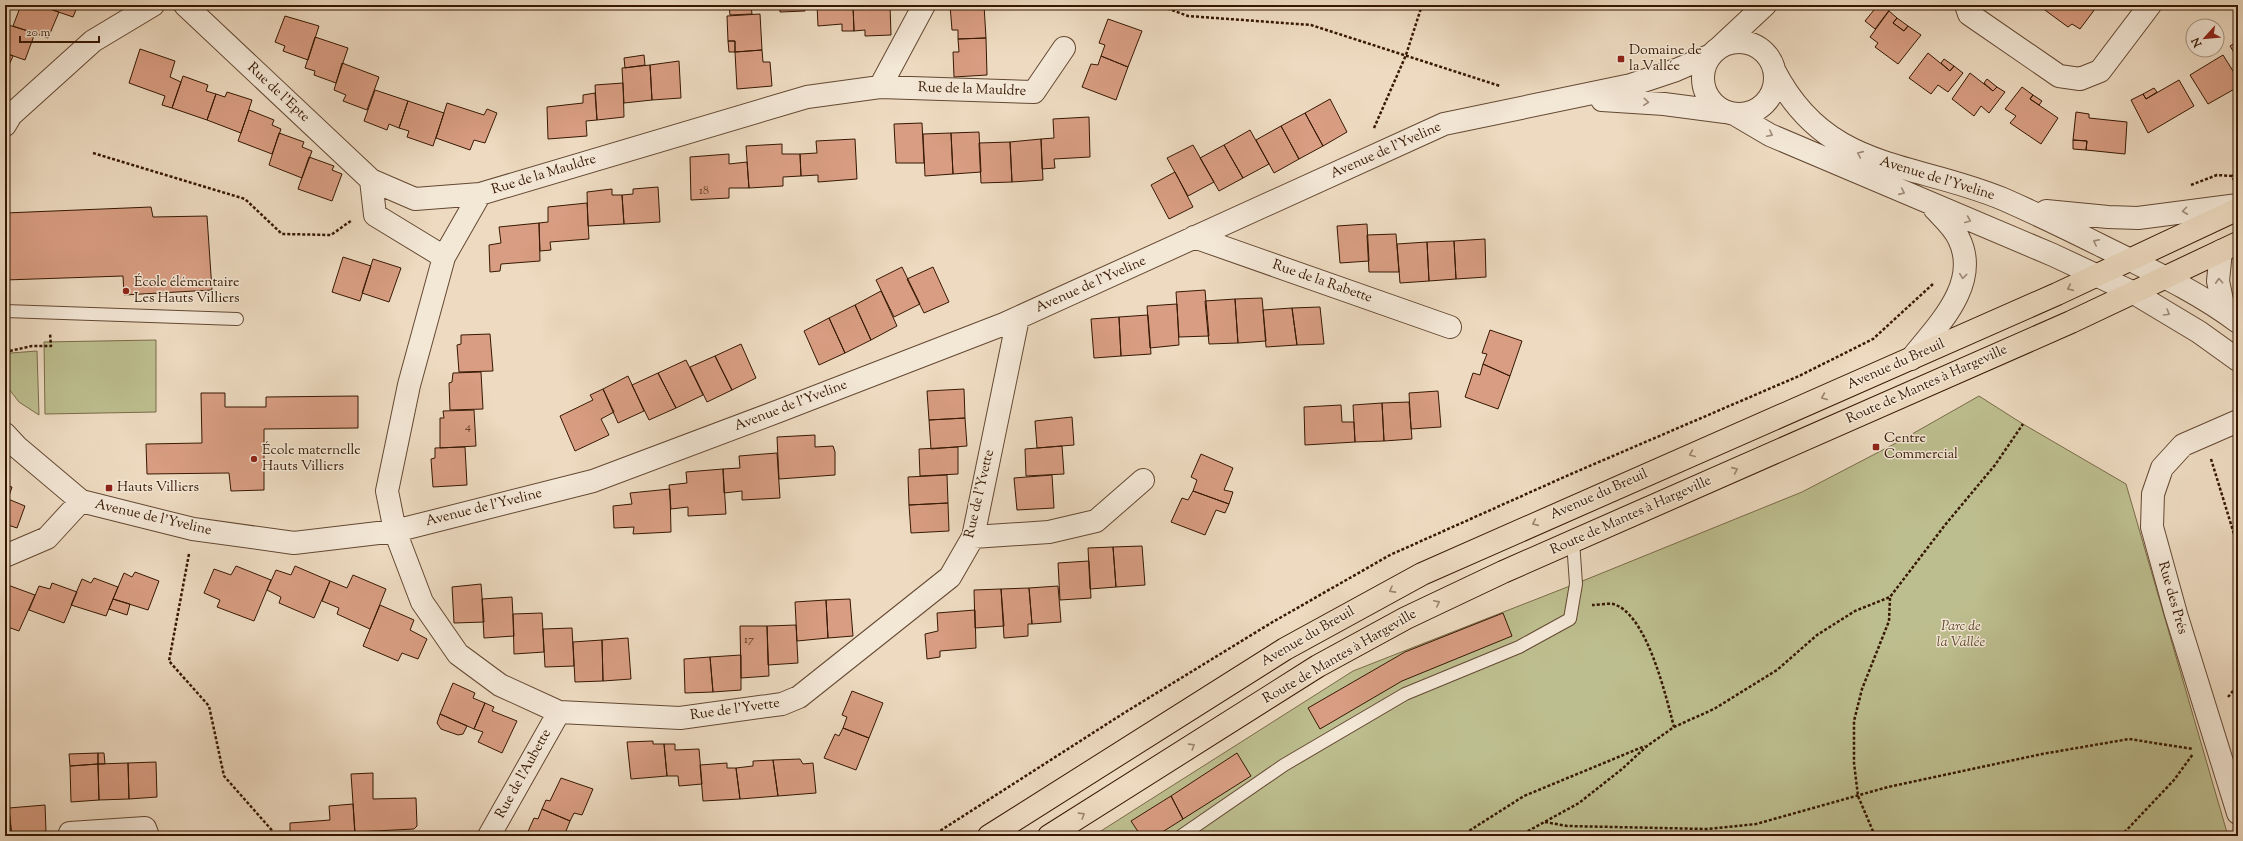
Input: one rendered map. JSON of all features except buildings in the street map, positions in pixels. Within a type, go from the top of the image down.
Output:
[{"type":"main road","name":"Avenue du Breuil","points":[[989,836],[1285,649],[1422,574],[1911,359],[2131,260],[2238,209]]},
{"type":"main road","name":"Route de Mantes à Hargeville","points":[[1049,836],[1272,694],[1357,644],[1459,592],[2134,293],[2230,247]]},
{"type":"street","points":[[5,125],[11,115],[93,41],[153,5]]},
{"type":"street","name":"Rue de l'Epte","points":[[185,5],[371,180],[414,199],[480,194]]},
{"type":"street","points":[[880,87],[924,5]]},
{"type":"street","points":[[1765,5],[1716,51],[1705,64],[1702,76],[1704,87],[1712,102],[1731,114],[1747,114],[1758,110],[1773,92],[1775,82],[1774,70],[1770,60],[1763,51],[1759,39],[1762,16],[1769,5]]},
{"type":"street","points":[[1966,5],[1969,14],[2059,76],[2080,79],[2100,71],[2150,5]]},
{"type":"street","points":[[1716,51],[1731,43],[1742,42],[1753,45],[1763,51]]},
{"type":"street","name":"Rue de la Mauldre","points":[[395,531],[387,491],[409,385],[444,257],[480,194],[807,96],[880,87],[1034,92],[1064,48]]},
{"type":"street","name":"Avenue de l'Yveline","points":[[5,434],[17,447],[81,501],[193,530],[294,543],[395,531],[593,481],[787,408],[1018,318],[1444,124],[1565,98],[1620,88],[1647,81],[1716,51]]},
{"type":"street","name":"Avenue de l'Yveline","points":[[1774,70],[1786,91],[1805,114],[1821,131],[1844,147],[1898,168],[1958,182],[2057,222],[2167,278],[2231,316]]},
{"type":"street","name":"Avenue de l'Yveline","points":[[1565,98],[1643,102],[1731,114],[1770,135],[1932,205],[2053,255],[2134,293],[2199,332],[2238,360]]},
{"type":"street","points":[[371,180],[375,215],[444,257]]},
{"type":"street","points":[[1911,359],[1957,298],[1964,280],[1964,256],[1959,238],[1932,205]]},
{"type":"street","points":[[2016,205],[2072,215],[2108,218],[2138,218],[2238,205]]},
{"type":"street","name":"Rue de la Rabette","points":[[1194,238],[1450,327]]},
{"type":"street","points":[[2230,247],[2218,281],[2231,316]]},
{"type":"street","name":"Rue de l'Yvette","points":[[395,531],[422,602],[458,654],[500,686],[559,712],[680,718],[782,704],[799,697],[950,577],[973,538],[1018,318]]},
{"type":"street","name":"Rue des Prés","points":[[2238,421],[2183,446],[2162,468],[2153,494],[2152,526],[2176,614],[2238,813]]},
{"type":"street","points":[[973,538],[1049,532],[1096,522],[1144,480]]},
{"type":"street","points":[[5,556],[47,538],[81,501]]},
{"type":"street","name":"Rue de l'Aubette","points":[[489,836],[559,712]]},
{"type":"street","points":[[69,836],[70,833],[145,828],[148,836]]},
{"type":"lane","points":[[5,311],[237,319]]},
{"type":"lane","points":[[1181,836],[1284,765],[1405,694],[1519,647],[1570,618],[1576,584],[1573,541]]},
{"type":"path","points":[[1158,5],[1188,16],[1311,25],[1502,87]]},
{"type":"path","points":[[1358,163],[1406,55],[1422,5]]},
{"type":"path","points":[[93,153],[245,199],[282,234],[332,234],[373,205]]},
{"type":"path","points":[[2232,176],[2238,173]]},
{"type":"path","points":[[5,352],[32,346],[51,346],[50,333]]},
{"type":"path","points":[[1519,836],[1580,803],[1622,769],[1647,746],[1674,728],[1714,709],[1777,670],[1817,635],[1855,611],[1890,597],[1945,525],[1995,465],[2022,424]]},
{"type":"path","points":[[2203,436],[2238,547]]},
{"type":"path","points":[[193,530],[169,661],[209,706],[224,776],[277,836]]},
{"type":"path","points":[[1875,836],[1858,796],[1854,763],[1854,721],[1865,682],[1889,621],[1890,597]]},
{"type":"path","points":[[1570,618],[1586,605],[1614,604],[1634,617],[1649,648],[1663,684],[1674,728]]},
{"type":"path","points":[[1544,822],[1567,826],[1707,829],[1756,824],[1888,787],[2042,754],[2129,739],[2197,749],[2174,780],[2121,836]]},
{"type":"path","points":[[1461,836],[1524,796],[1647,746]]},
{"type":"green space","points":[[156,340],[156,412],[45,414],[44,342]]},
{"type":"green space","points":[[37,351],[39,415],[19,402],[5,384],[5,357],[11,353]]},
{"type":"green space","name":"Parc de la Vallée","points":[[1979,396],[2023,424],[2126,484],[2228,836],[1093,836],[1353,671],[1575,584],[1802,492],[1898,442]]},
{"type":"place","name":"Domaine de la Vallée","points":[[1621,59]]},
{"type":"place","name":"École élémentaire Les Hauts Villiers","points":[[126,291]]},
{"type":"place","name":"Centre Commercial","points":[[1876,447]]},
{"type":"place","name":"École maternelle Hauts Villiers","points":[[254,459]]},
{"type":"place","name":"Hauts Villiers","points":[[109,488]]}]
